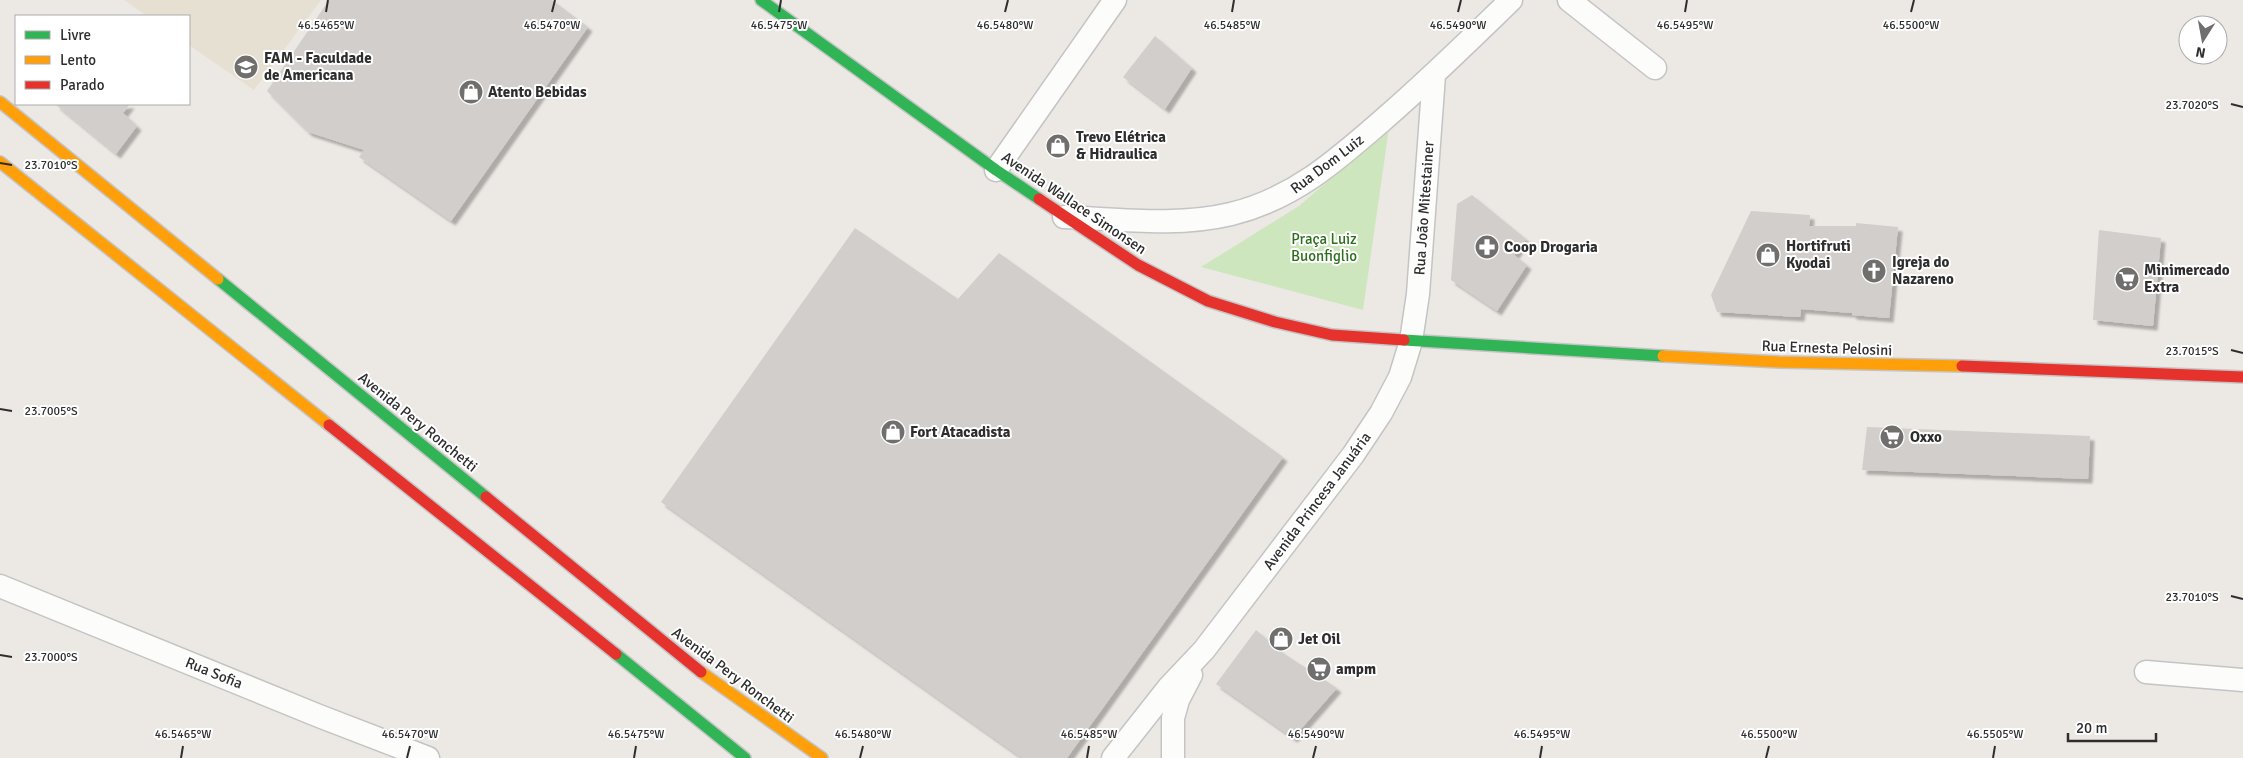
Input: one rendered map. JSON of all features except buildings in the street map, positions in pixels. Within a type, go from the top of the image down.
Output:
[{"type":"main road","name":"Avenida Wallace Simonsen","points":[[760,0],[996,170],[1138,265],[1208,301],[1275,322],[1332,335],[1411,341]]},
{"type":"main road","name":"Avenida Pery Ronchetti","points":[[0,102],[706,676],[822,758]]},
{"type":"main road","points":[[0,162],[745,758]]},
{"type":"main road","name":"Rua Ernesta Pelosini","points":[[1411,341],[1779,362],[2243,377]]},
{"type":"street","points":[[996,170],[1115,0]]},
{"type":"street","name":"Rua Dom Luiz","points":[[1064,217],[1163,220],[1200,219],[1229,215],[1264,205],[1306,182],[1351,147],[1434,76],[1511,0]]},
{"type":"street","points":[[1569,0],[1655,68]]},
{"type":"street","name":"Rua João Mitestainer","points":[[1411,341],[1418,294],[1434,76]]},
{"type":"street","name":"Avenida Princesa Januária","points":[[1114,758],[1170,687],[1204,650],[1358,448],[1400,377],[1411,341]]},
{"type":"street","name":"Rua Sofia","points":[[0,586],[318,716],[428,758]]},
{"type":"street","name":"Avenida Princesa Januária","points":[[1173,758],[1172,718],[1178,700],[1204,650]]},
{"type":"street","points":[[2146,672],[2243,680]]},
{"type":"shaded area","name":"FAM - Faculdade de Americana","points":[[124,0],[321,0],[254,90],[190,46],[190,15],[146,15]]},
{"type":"green space","name":"Praça Luiz Buonfiglio","points":[[1389,128],[1363,310],[1201,267],[1299,206]]},
{"type":"traffic: fast","points":[[761,0],[1039,199]]},
{"type":"traffic: fast","points":[[218,279],[486,497]]},
{"type":"traffic: fast","points":[[1404,340],[1663,356]]},
{"type":"traffic: fast","points":[[616,654],[745,758]]},
{"type":"traffic: slow","points":[[0,102],[218,279]]},
{"type":"traffic: slow","points":[[0,162],[329,425]]},
{"type":"traffic: slow","points":[[1663,356],[1779,362],[1962,366]]},
{"type":"traffic: slow","points":[[701,672],[822,758]]},
{"type":"traffic: jam","points":[[1039,199],[1138,265],[1208,301],[1275,322],[1332,335],[1404,340]]},
{"type":"traffic: jam","points":[[1962,366],[2243,377]]},
{"type":"traffic: jam","points":[[329,425],[616,654]]},
{"type":"traffic: jam","points":[[486,497],[701,672]]},
{"type":"place","name":"FAM - Faculdade de Americana","points":[[246,67]]},
{"type":"place","name":"Atento Bebidas","points":[[471,92]]},
{"type":"place","name":"Trevo Elétrica & Hidraulica","points":[[1058,146]]},
{"type":"place","name":"Coop Drogaria","points":[[1487,247]]},
{"type":"place","name":"Hortifruti Kyodai","points":[[1768,255]]},
{"type":"place","name":"Igreja do Nazareno","points":[[1874,271]]},
{"type":"place","name":"Minimercado Extra","points":[[2127,279]]},
{"type":"place","name":"Fort Atacadista","points":[[893,432]]},
{"type":"place","name":"Oxxo","points":[[1892,437]]},
{"type":"place","name":"Jet Oil","points":[[1281,639]]},
{"type":"place","name":"ampm","points":[[1319,669]]}]
